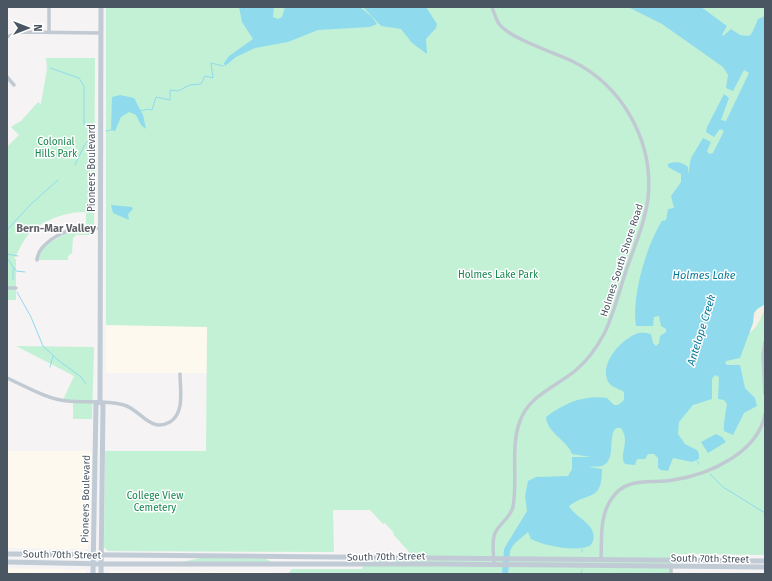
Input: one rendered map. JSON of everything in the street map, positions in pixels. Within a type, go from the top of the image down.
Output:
[{"type":"main road","name":"Pioneers Boulevard","points":[[101,7],[100,401],[103,405],[101,574]]},
{"type":"main road","name":"Pioneers Boulevard","points":[[93,574],[96,404],[100,401]]},
{"type":"main road","name":"South 70th Street","points":[[7,554],[93,556],[512,557],[765,560]]},
{"type":"main road","name":"South 70th Street","points":[[7,562],[92,564],[765,567]]},
{"type":"street","points":[[48,32],[49,7]]},
{"type":"street","name":"Holmes South Shore Road","points":[[492,7],[500,24],[510,33],[580,65],[597,77],[615,94],[630,114],[641,138],[646,155],[649,183],[644,218],[604,334],[582,365],[566,378],[538,396],[528,405],[520,420],[516,442],[513,507],[510,515],[495,533],[493,551],[494,565]]},
{"type":"street","points":[[7,37],[19,32],[101,33]]},
{"type":"street","points":[[7,78],[14,85]]},
{"type":"street","points":[[37,260],[39,251],[45,244],[70,230],[100,228]]},
{"type":"street","points":[[7,288],[16,288]]},
{"type":"street","points":[[765,342],[763,355],[765,394]]},
{"type":"street","points":[[7,378],[62,400],[100,401],[127,406],[149,422],[158,425],[165,424],[176,417],[180,409],[180,374]]},
{"type":"street","points":[[601,566],[603,518],[608,504],[618,491],[633,483],[680,479],[712,469],[739,452],[749,443],[759,431],[765,414]]},
{"type":"street","points":[[487,557],[493,551]]},
{"type":"street","points":[[671,559],[671,574]]},
{"type":"shaded area","points":[[106,325],[207,327],[207,373],[106,373]]},
{"type":"shaded area","points":[[7,451],[92,451],[88,549],[7,548]]},
{"type":"shaded area","points":[[7,568],[86,570],[86,574],[7,574]]},
{"type":"shaded area","points":[[110,571],[273,572],[275,574],[109,574]]},
{"type":"green space","name":"Holmes Lake Park","points":[[106,7],[765,7],[765,555],[671,554],[671,574],[288,574],[292,569],[362,569],[363,565],[371,562],[365,560],[409,559],[409,552],[393,534],[394,533],[370,510],[333,510],[334,552],[108,551],[104,547],[105,451],[206,451],[207,327],[106,325]]},
{"type":"green space","name":"Colonial Hills Park","points":[[46,58],[95,58],[94,235],[76,235],[73,238],[72,253],[68,256],[68,260],[37,260],[45,245],[70,231],[86,228],[86,212],[70,213],[52,219],[36,227],[25,239],[14,259],[16,259],[16,300],[7,300],[7,147],[19,135],[11,127],[21,121],[38,102],[41,104],[47,69]]},
{"type":"green space","points":[[16,346],[94,347],[92,419],[73,419],[73,401],[63,400],[74,376]]},
{"type":"green space","points":[[202,558],[266,559],[273,563],[181,562]]},
{"type":"sand","points":[[765,304],[760,320],[754,329],[749,333],[755,311]]},
{"type":"water","points":[[239,7],[274,7],[273,17],[278,19],[282,17],[285,7],[360,7],[372,17],[377,24],[370,27],[318,30],[288,42],[255,48],[236,57],[225,66],[224,63],[229,56],[253,39],[242,22]]},
{"type":"water","points":[[363,7],[426,7],[437,24],[436,28],[426,39],[427,54],[412,43],[401,29],[381,26]]},
{"type":"water","name":"Holmes Lake","points":[[628,7],[701,7],[727,26],[722,35],[723,36],[731,29],[740,35],[749,36],[752,33],[758,19],[765,16],[765,304],[754,313],[753,323],[740,358],[726,361],[725,363],[727,365],[740,365],[745,388],[755,398],[757,406],[744,413],[733,435],[724,431],[727,404],[724,400],[718,399],[719,377],[715,375],[712,379],[712,399],[693,405],[679,422],[678,434],[685,444],[697,450],[699,459],[692,462],[673,458],[668,471],[658,468],[658,458],[654,454],[648,454],[645,459],[637,459],[635,465],[625,464],[623,460],[625,443],[624,433],[621,428],[616,428],[613,432],[611,454],[607,463],[602,466],[589,467],[602,469],[600,487],[593,494],[576,501],[569,506],[572,511],[591,528],[594,538],[591,545],[578,548],[561,548],[537,542],[531,539],[528,532],[507,550],[507,544],[527,511],[525,496],[528,481],[536,477],[568,476],[572,469],[572,457],[591,457],[572,454],[566,445],[550,428],[546,417],[567,404],[582,399],[598,397],[607,398],[614,405],[618,405],[624,400],[624,392],[608,382],[606,372],[607,366],[614,352],[624,341],[639,333],[651,334],[653,343],[656,346],[659,343],[660,336],[666,332],[666,329],[661,326],[659,316],[654,317],[653,326],[636,326],[635,314],[638,286],[646,257],[656,231],[662,221],[666,220],[668,209],[674,208],[671,196],[681,182],[681,174],[668,167],[668,164],[676,162],[684,164],[688,167],[688,174],[691,158],[703,138],[711,142],[707,151],[709,154],[713,153],[724,131],[720,129],[714,137],[706,132],[707,127],[724,94],[729,98],[721,120],[726,121],[749,73],[744,70],[733,91],[726,88],[728,75],[723,67],[662,24]]},
{"type":"water","points":[[120,95],[134,98],[143,115],[146,129],[141,125],[136,115],[129,112],[121,117],[115,131],[111,130],[112,97]]},
{"type":"water","points":[[111,205],[132,207],[133,209],[128,214],[129,220],[113,213]]},
{"type":"water","points":[[716,434],[722,437],[726,442],[708,453],[701,442]]},
{"type":"waterway","points":[[140,111],[148,109],[152,110],[156,97],[170,100],[170,90],[178,91],[190,85],[201,84],[205,76],[213,78],[211,63],[223,66]]},
{"type":"waterway","points":[[50,68],[79,78],[84,86]]},
{"type":"waterway","points":[[75,165],[84,146],[94,133],[84,124],[84,87]]},
{"type":"waterway","points":[[106,131],[111,130]]},
{"type":"waterway","points":[[7,230],[30,205],[58,180]]},
{"type":"waterway","points":[[7,254],[18,256]]},
{"type":"waterway","points":[[7,258],[16,271],[25,272]]},
{"type":"waterway","points":[[13,268],[13,280]]},
{"type":"waterway","points":[[17,292],[31,317],[43,346],[58,360],[81,377],[86,384]]},
{"type":"waterway","points":[[50,367],[53,356]]},
{"type":"waterway","points":[[710,474],[723,487],[765,513]]},
{"type":"waterway","name":"Antelope Creek","points":[[505,574],[507,550],[511,543]]},
{"type":"waterway","points":[[581,574],[582,570]]},
{"type":"district","name":"Bern-Mar Valley","points":[[56,228]]},
{"type":"park label","name":"College View Cemetery","points":[[155,500]]}]
